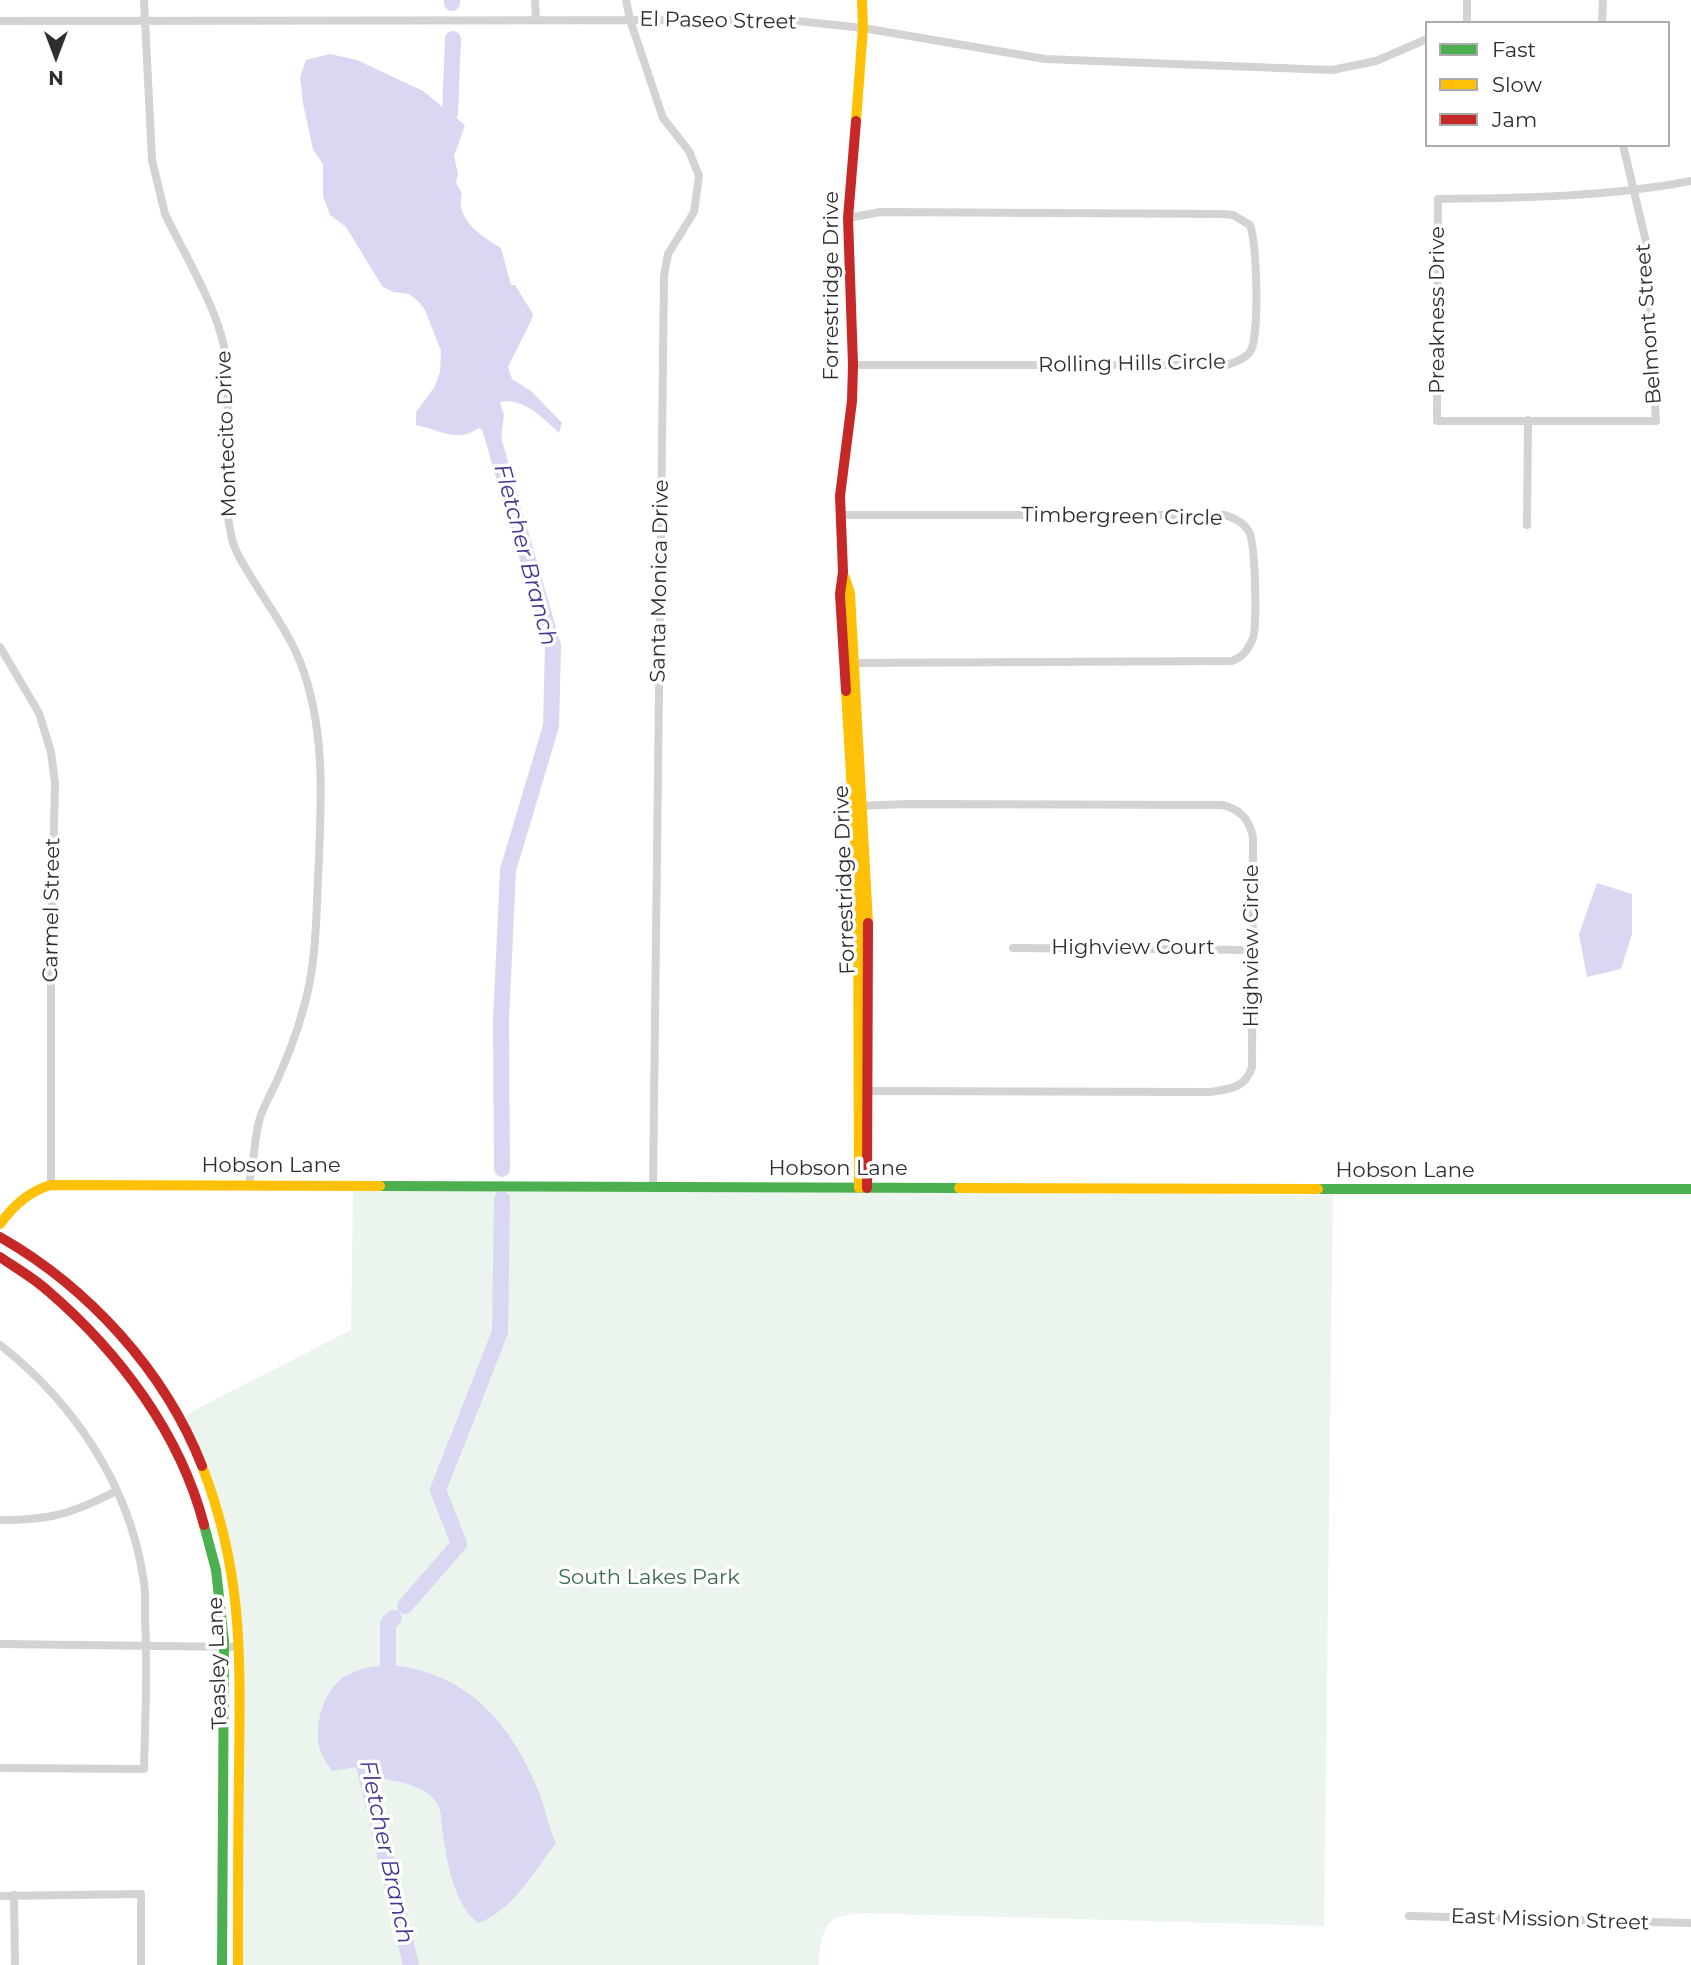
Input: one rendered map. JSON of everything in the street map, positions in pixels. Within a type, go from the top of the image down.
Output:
[{"type":"street","name":"Montecito Drive","points":[[144,0],[152,160],[159,193],[165,214],[221,333],[226,356],[229,408],[225,493],[232,541],[301,664],[313,704],[321,750],[316,932],[312,971],[304,1009],[291,1048],[260,1116],[254,1146],[253,1173],[248,1186]]},
{"type":"street","points":[[535,0],[536,20]]},
{"type":"street","name":"Santa Monica Drive","points":[[626,0],[630,20],[663,118],[689,151],[699,176],[694,212],[668,254],[664,276],[653,1186]]},
{"type":"street","name":"Forrestridge Drive","points":[[862,0],[863,28],[848,218],[852,401],[840,515],[844,572],[849,593],[849,663],[868,930],[863,1188]]},
{"type":"street","points":[[1467,0],[1467,21]]},
{"type":"street","points":[[1602,0],[1602,21]]},
{"type":"street","name":"El Paseo Street","points":[[0,21],[788,20],[863,28],[1045,59],[1332,70],[1376,61],[1425,40]]},
{"type":"street","name":"Belmont Street","points":[[1528,420],[1656,421],[1646,242],[1623,147]]},
{"type":"street","points":[[1633,190],[1691,181]]},
{"type":"street","name":"Preakness Drive","points":[[1528,420],[1437,421],[1438,199],[1565,197],[1633,190]]},
{"type":"street","name":"Rolling Hills Circle","points":[[848,218],[880,212],[1223,214],[1233,215],[1250,225],[1255,243],[1255,334],[1252,350],[1244,358],[1227,365],[853,365]]},
{"type":"street","points":[[1527,525],[1528,420]]},
{"type":"street","name":"Timbergreen Circle","points":[[840,515],[1226,515],[1249,530],[1254,547],[1254,634],[1247,652],[1232,661],[849,663]]},
{"type":"street","name":"Carmel Street","points":[[0,647],[38,713],[51,752],[55,783],[51,951],[51,1185]]},
{"type":"street","name":"Highview Circle","points":[[858,806],[1230,807],[1247,819],[1253,837],[1252,1067],[1237,1088],[1209,1092],[863,1091]]},
{"type":"street","name":"Highview Court","points":[[1013,948],[1253,950]]},
{"type":"street","name":"Hobson Lane","points":[[0,1224],[30,1193],[51,1185],[1691,1189]]},
{"type":"street","name":"Teasley Lane","points":[[0,1237],[54,1272],[108,1323],[143,1362],[184,1426],[210,1484],[235,1592],[239,1647],[238,1965]]},
{"type":"street","name":"Teasley Lane","points":[[0,1257],[56,1296],[79,1316],[112,1352],[167,1434],[200,1510],[211,1545],[219,1590],[224,1645],[222,1965]]},
{"type":"street","points":[[0,1345],[28,1367],[63,1404],[90,1440],[116,1491],[131,1530],[144,1577],[146,1645],[144,1769],[0,1768]]},
{"type":"street","points":[[0,1520],[51,1518],[82,1508],[116,1491]]},
{"type":"street","points":[[0,1644],[239,1647]]},
{"type":"street","points":[[0,1896],[141,1894],[141,1965]]},
{"type":"street","points":[[14,1895],[15,1965]]},
{"type":"street","name":"East Mission Street","points":[[1409,1916],[1691,1923]]},
{"type":"green space","name":"South Lakes Park","points":[[353,1189],[1333,1195],[1324,1926],[860,1913],[836,1918],[827,1926],[820,1945],[819,1965],[239,1965],[239,1647],[230,1559],[210,1484],[179,1418],[351,1330]]},
{"type":"shaded area","points":[[330,54],[357,60],[423,91],[465,125],[454,156],[458,174],[456,182],[462,194],[462,211],[471,226],[501,248],[511,285],[515,285],[533,314],[508,367],[512,379],[531,391],[562,423],[559,433],[532,410],[517,402],[508,401],[500,402],[504,415],[501,440],[479,428],[456,435],[416,425],[416,412],[434,388],[440,372],[441,351],[425,310],[418,301],[409,294],[393,292],[382,286],[346,227],[330,215],[323,196],[323,164],[313,150],[300,77],[306,60]]},
{"type":"shaded area","points":[[1597,883],[1632,894],[1632,934],[1621,969],[1587,977],[1579,934]]},
{"type":"shaded area","points":[[391,1665],[418,1670],[443,1679],[483,1706],[515,1744],[541,1798],[556,1843],[512,1900],[478,1923],[457,1894],[447,1857],[440,1810],[435,1800],[423,1790],[383,1779],[377,1764],[332,1771],[321,1752],[319,1722],[330,1691],[350,1674]]},
{"type":"waterway","name":"Fletcher Branch","points":[[438,130],[450,113],[453,39]]},
{"type":"waterway","name":"Fletcher Branch","points":[[486,414],[553,646],[551,726],[508,870],[501,1021],[502,1169]]},
{"type":"waterway","name":"Fletcher Branch","points":[[405,1606],[459,1544],[438,1490],[500,1332],[502,1199]]},
{"type":"waterway","name":"Fletcher Branch","points":[[383,1684],[388,1669],[388,1623],[394,1618]]},
{"type":"waterway","name":"Fletcher Branch","points":[[365,1746],[362,1757],[411,1965]]},
{"type":"traffic: fast","points":[[380,1186],[959,1188]]},
{"type":"traffic: fast","points":[[1318,1189],[1691,1189]]},
{"type":"traffic: fast","points":[[204,1525],[216,1570],[224,1641],[222,1965]]},
{"type":"traffic: slow","points":[[856,121],[863,28],[862,0]]},
{"type":"traffic: slow","points":[[845,578],[850,593],[868,923]]},
{"type":"traffic: slow","points":[[846,691],[858,894],[859,1188]]},
{"type":"traffic: slow","points":[[0,1224],[22,1200],[51,1185],[380,1186]]},
{"type":"traffic: slow","points":[[959,1188],[1318,1189]]},
{"type":"traffic: slow","points":[[202,1466],[226,1543],[237,1617],[240,1692],[238,1965]]},
{"type":"traffic: jam","points":[[846,691],[840,594],[843,572],[840,496],[852,401],[848,218],[856,121]]},
{"type":"traffic: jam","points":[[867,1188],[868,923]]},
{"type":"traffic: jam","points":[[0,1237],[63,1281],[93,1306],[120,1335],[167,1397],[202,1466]]},
{"type":"traffic: jam","points":[[0,1257],[31,1277],[74,1315],[99,1340],[144,1396],[179,1458],[204,1525]]}]
